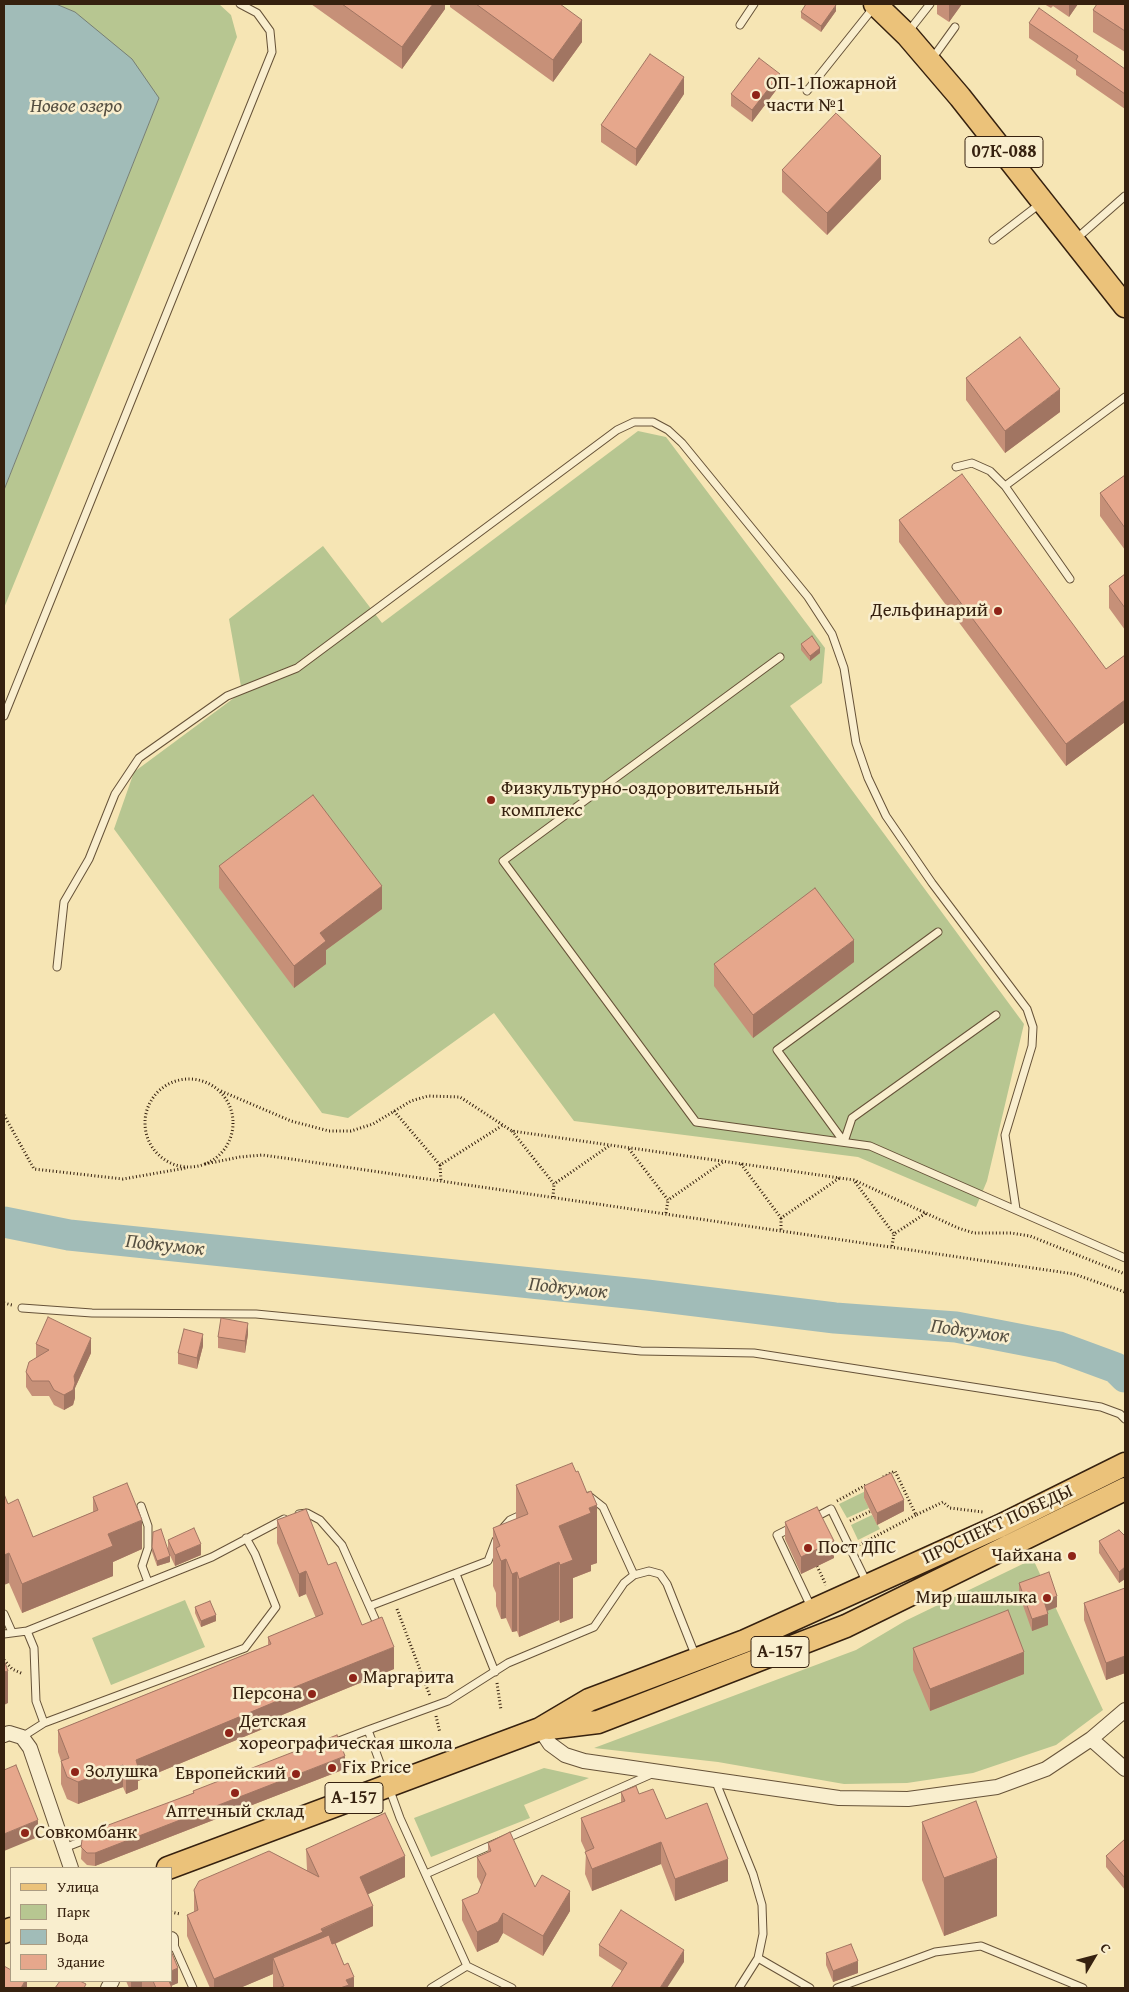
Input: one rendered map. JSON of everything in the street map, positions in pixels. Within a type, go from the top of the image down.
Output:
[{"type":"main road","name":"07К-088","points":[[875,4],[907,34],[928,59],[1125,306]]},
{"type":"main road","name":"ПРОСПЕКТ ПОБЕДЫ","points":[[171,1867],[540,1729],[589,1700],[697,1659],[813,1611],[869,1586],[992,1519],[1125,1464]]},
{"type":"main road","name":"ПРОСПЕКТ ПОБЕДЫ","points":[[540,1729],[598,1722],[846,1626],[1125,1489]]},
{"type":"street","points":[[540,1729],[550,1744],[565,1755],[584,1761],[838,1798],[908,1800],[997,1787],[1046,1768],[1091,1739],[1125,1710]]},
{"type":"street","points":[[4,1735],[9,1733],[22,1737],[30,1748],[71,1867]]},
{"type":"street","points":[[1091,1739],[1125,1769]]},
{"type":"lane","points":[[4,716],[272,52],[270,31],[256,13],[240,4]]},
{"type":"lane","points":[[740,25],[754,4]]},
{"type":"lane","points":[[806,91],[875,4]]},
{"type":"lane","points":[[907,34],[930,4]]},
{"type":"lane","points":[[928,59],[937,52],[955,27]]},
{"type":"lane","points":[[1074,241],[1124,201]]},
{"type":"lane","points":[[993,240],[1043,202]]},
{"type":"lane","points":[[1005,486],[1125,397]]},
{"type":"lane","points":[[57,967],[64,902],[90,859],[114,794],[139,758],[227,696],[298,668],[617,430],[634,422],[653,422],[668,430],[682,444],[808,597],[832,634],[844,668],[856,743],[868,778],[886,816],[932,883],[1027,1009],[1032,1027],[1032,1046],[1005,1134],[1016,1209]]},
{"type":"lane","points":[[956,467],[972,463],[990,471],[1005,486],[1070,579]]},
{"type":"lane","points":[[780,657],[503,861],[696,1122],[870,1146],[1125,1258]]},
{"type":"lane","points":[[844,1142],[777,1050],[938,932]]},
{"type":"lane","points":[[844,1142],[852,1118],[996,1015]]},
{"type":"lane","points":[[22,1308],[92,1313],[256,1314],[641,1351],[754,1353],[1101,1407],[1120,1414],[1125,1419]]},
{"type":"lane","points":[[584,1494],[590,1496],[603,1507],[634,1575]]},
{"type":"lane","points":[[141,1506],[148,1526],[148,1548],[142,1566],[148,1582]]},
{"type":"lane","points":[[808,1520],[831,1509],[869,1586]]},
{"type":"lane","points":[[370,1606],[488,1561],[504,1526],[527,1512]]},
{"type":"lane","points":[[4,1634],[27,1630],[212,1557],[293,1515],[307,1514],[320,1520],[342,1545],[370,1606],[380,1633]]},
{"type":"lane","points":[[800,1524],[777,1535],[813,1611]]},
{"type":"lane","points":[[22,1737],[44,1723],[245,1648],[276,1607],[255,1554],[246,1538]]},
{"type":"lane","points":[[322,1748],[448,1701],[508,1664],[594,1627],[624,1583],[634,1575],[649,1571],[660,1574],[668,1584],[697,1659]]},
{"type":"lane","points":[[456,1574],[495,1672]]},
{"type":"lane","points":[[4,1614],[12,1632]]},
{"type":"lane","points":[[27,1630],[34,1648],[36,1701],[44,1723]]},
{"type":"lane","points":[[368,1730],[388,1785],[467,1966],[512,1988]]},
{"type":"lane","points":[[426,1874],[657,1772]]},
{"type":"lane","points":[[715,1780],[754,1874],[762,1905],[763,1934],[758,1958],[739,1988]]},
{"type":"lane","points":[[64,1848],[101,1834]]},
{"type":"lane","points":[[172,1942],[194,1988]]},
{"type":"lane","points":[[837,1988],[935,1952],[981,1946],[1083,1988]]},
{"type":"lane","points":[[758,1958],[810,1988]]},
{"type":"lane","points":[[431,1988],[467,1966]]},
{"type":"path","points":[[191,1167],[177,1165],[163,1159],[153,1148],[146,1128],[148,1106],[161,1089],[180,1079],[195,1078],[209,1083],[220,1091],[291,1121],[329,1131],[351,1131],[373,1124],[411,1101],[428,1096],[445,1095],[460,1097],[512,1131],[554,1184],[553,1196]]},
{"type":"path","points":[[205,1164],[218,1157],[227,1145],[233,1132],[233,1117],[229,1103],[220,1091]]},
{"type":"path","points":[[394,1111],[440,1164],[441,1180]]},
{"type":"path","points":[[4,1115],[34,1169],[123,1179],[262,1155],[553,1196],[1074,1274],[1125,1292]]},
{"type":"path","points":[[440,1164],[502,1125]]},
{"type":"path","points":[[512,1131],[854,1180],[974,1233],[1011,1233],[1030,1236],[1125,1274]]},
{"type":"path","points":[[554,1184],[610,1146]]},
{"type":"path","points":[[629,1148],[668,1200],[666,1213]]},
{"type":"path","points":[[668,1200],[724,1161]]},
{"type":"path","points":[[740,1164],[781,1218],[781,1230]]},
{"type":"path","points":[[781,1218],[841,1177]]},
{"type":"path","points":[[854,1180],[894,1234],[892,1246]]},
{"type":"path","points":[[894,1234],[927,1213]]},
{"type":"path","points":[[878,1479],[895,1471],[916,1515]]},
{"type":"path","points":[[831,1509],[838,1500],[870,1483]]},
{"type":"path","points":[[860,1544],[943,1502],[950,1508],[992,1519]]},
{"type":"path","points":[[849,1522],[871,1511]]},
{"type":"path","points":[[393,1598],[434,1706],[440,1733]]},
{"type":"path","points":[[4,1660],[12,1670],[35,1679]]},
{"type":"path","points":[[495,1672],[501,1710]]},
{"type":"path","points":[[172,1912],[180,1914]]},
{"type":"green space","points":[[56,4],[219,4],[231,15],[237,37],[4,608],[4,490],[159,98],[75,12]]},
{"type":"green space","name":"Физкультурно-оздоровительный комплекс","points":[[638,431],[666,437],[825,648],[822,683],[790,706],[1024,1024],[987,1181],[976,1207],[858,1157],[574,1121],[494,1013],[348,1118],[322,1113],[114,829],[134,772],[242,692],[229,619],[323,546],[382,623]]},
{"type":"green space","points":[[872,1488],[864,1498],[869,1508],[847,1518],[839,1504]]},
{"type":"green space","points":[[872,1515],[880,1529],[858,1540],[851,1525]]},
{"type":"green space","points":[[1033,1559],[1103,1710],[1056,1745],[973,1773],[907,1783],[844,1784],[718,1762],[594,1748],[856,1650],[905,1621]]},
{"type":"green space","points":[[185,1600],[205,1647],[111,1685],[92,1638]]},
{"type":"green space","points":[[544,1768],[589,1778],[524,1805],[530,1818],[431,1857],[414,1818]]},
{"type":"water","name":"Новое озеро","points":[[4,4],[56,4],[75,12],[132,59],[159,98],[4,490]]},
{"type":"building","points":[[342,4],[433,4],[402,47]]},
{"type":"building","points":[[476,4],[560,4],[582,20],[553,60]]},
{"type":"building","points":[[806,4],[836,5],[821,26],[801,12]]},
{"type":"building","points":[[1097,4],[1125,4],[1125,31],[1093,10]]},
{"type":"building","points":[[1039,8],[1125,69],[1125,94],[1076,60],[1078,56],[1029,23]]},
{"type":"building","points":[[650,54],[684,77],[636,149],[601,125]]},
{"type":"building","points":[[759,58],[780,74],[752,110],[731,94]]},
{"type":"building","points":[[836,113],[881,156],[827,213],[782,170]]},
{"type":"building","points":[[1020,337],[1060,389],[1005,431],[966,378]]},
{"type":"building","name":"Дельфинарий","points":[[962,474],[1106,669],[1125,655],[1125,700],[1066,744],[899,520]]},
{"type":"building","points":[[1125,475],[1125,528],[1100,493]]},
{"type":"building","points":[[1125,574],[1125,608],[1109,586]]},
{"type":"building","points":[[812,636],[820,648],[810,656],[801,644]]},
{"type":"building","points":[[313,795],[382,886],[320,933],[326,941],[294,966],[219,866]]},
{"type":"building","points":[[815,888],[854,940],[753,1015],[714,964]]},
{"type":"building","points":[[48,1317],[91,1338],[74,1376],[73,1390],[64,1395],[54,1390],[49,1381],[32,1381],[26,1372],[29,1362],[49,1350],[36,1344]]},
{"type":"building","points":[[221,1318],[248,1323],[245,1341],[218,1337]]},
{"type":"building","points":[[184,1329],[203,1334],[197,1358],[178,1353]]},
{"type":"building","points":[[572,1463],[576,1472],[578,1471],[587,1493],[591,1491],[597,1505],[589,1508],[591,1513],[559,1526],[573,1560],[560,1565],[559,1562],[519,1579],[517,1572],[512,1574],[506,1559],[501,1561],[496,1548],[500,1546],[493,1528],[528,1514],[516,1485]]},
{"type":"building","points":[[891,1473],[904,1500],[877,1513],[864,1486]]},
{"type":"building","points":[[127,1483],[142,1520],[108,1534],[113,1546],[22,1584],[9,1553],[4,1555],[4,1494],[8,1504],[18,1499],[33,1537],[98,1510],[93,1497]]},
{"type":"building","points":[[817,1507],[834,1541],[801,1557],[785,1522]]},
{"type":"building","points":[[306,1509],[328,1565],[336,1562],[362,1625],[382,1617],[394,1647],[280,1693],[282,1699],[136,1760],[138,1767],[126,1772],[123,1765],[78,1782],[67,1777],[61,1761],[69,1758],[58,1730],[271,1644],[268,1637],[323,1614],[306,1571],[299,1574],[277,1520]]},
{"type":"building","points":[[194,1528],[201,1544],[175,1555],[168,1540]]},
{"type":"building","points":[[161,1529],[170,1556],[157,1561],[152,1547],[153,1532]]},
{"type":"building","points":[[1119,1530],[1125,1536],[1125,1567],[1119,1572],[1099,1541]]},
{"type":"building","points":[[1049,1572],[1057,1596],[1044,1601],[1048,1614],[1032,1619],[1019,1583]]},
{"type":"building","points":[[1125,1588],[1125,1656],[1106,1663],[1084,1603]]},
{"type":"building","points":[[210,1601],[216,1615],[201,1621],[195,1607]]},
{"type":"building","points":[[1008,1610],[1024,1652],[930,1689],[913,1648]]},
{"type":"building","points":[[4,1660],[8,1671],[4,1672]]},
{"type":"building","points":[[337,1735],[345,1756],[95,1853],[87,1853],[81,1847],[82,1840],[87,1833],[194,1793],[193,1791]]},
{"type":"building","points":[[16,1765],[38,1820],[4,1834],[4,1770]]},
{"type":"building","points":[[636,1786],[639,1794],[653,1789],[666,1819],[707,1803],[728,1859],[675,1879],[661,1842],[592,1869],[585,1852],[594,1848],[581,1818],[625,1801],[621,1792]]},
{"type":"building","points":[[976,1801],[997,1858],[944,1878],[922,1822]]},
{"type":"building","points":[[385,1813],[405,1856],[360,1877],[373,1906],[321,1929],[323,1932],[214,1979],[187,1915],[198,1910],[194,1890],[199,1881],[269,1851],[319,1877],[306,1849]]},
{"type":"building","points":[[510,1832],[535,1887],[542,1875],[570,1891],[543,1936],[503,1913],[498,1922],[477,1932],[462,1900],[478,1893],[486,1874],[477,1857],[491,1851],[488,1843]]},
{"type":"building","points":[[1125,1839],[1125,1878],[1106,1856]]},
{"type":"building","points":[[621,1910],[684,1950],[660,1988],[611,1988],[627,1963],[599,1945]]},
{"type":"building","points":[[329,1935],[332,1944],[335,1943],[344,1965],[348,1963],[354,1977],[346,1980],[349,1985],[340,1988],[279,1988],[284,1986],[273,1958]]},
{"type":"building","points":[[851,1944],[858,1961],[833,1971],[826,1953]]},
{"type":"building","points":[[172,1953],[178,1968],[172,1971]]},
{"type":"building","points":[[4,1966],[10,1969],[10,1982],[24,1982],[21,1988],[4,1988]]},
{"type":"building","points":[[59,1982],[82,1982],[86,1984],[84,1988],[55,1988]]},
{"type":"building","points":[[153,1982],[169,1982],[172,1988],[156,1988]]},
{"type":"waterway","name":"Подкумок","points":[[4,1222],[69,1235],[647,1295],[835,1318],[956,1327],[1059,1347],[1116,1368],[1125,1377]]},
{"type":"place","name":"ОП-1 Пожарной части №1","points":[[756,95]]},
{"type":"place","name":"Дельфинарий","points":[[998,611]]},
{"type":"place","name":"Физкультурно-оздоровительный комплекс","points":[[491,800]]},
{"type":"place","name":"Пост ДПС","points":[[808,1548]]},
{"type":"place","name":"Чайхана","points":[[1072,1556]]},
{"type":"place","name":"Мир шашлыка","points":[[1047,1598]]},
{"type":"place","name":"Маргарита","points":[[353,1678]]},
{"type":"place","name":"Персона","points":[[312,1694]]},
{"type":"place","name":"Детская хореографическая школа","points":[[229,1733]]},
{"type":"place","name":"Fix Price","points":[[332,1768]]},
{"type":"place","name":"Золушка","points":[[75,1772]]},
{"type":"place","name":"Европейский","points":[[296,1774]]},
{"type":"place","name":"Аптечный склад","points":[[235,1793]]},
{"type":"place","name":"Совкомбанк","points":[[25,1833]]}]
